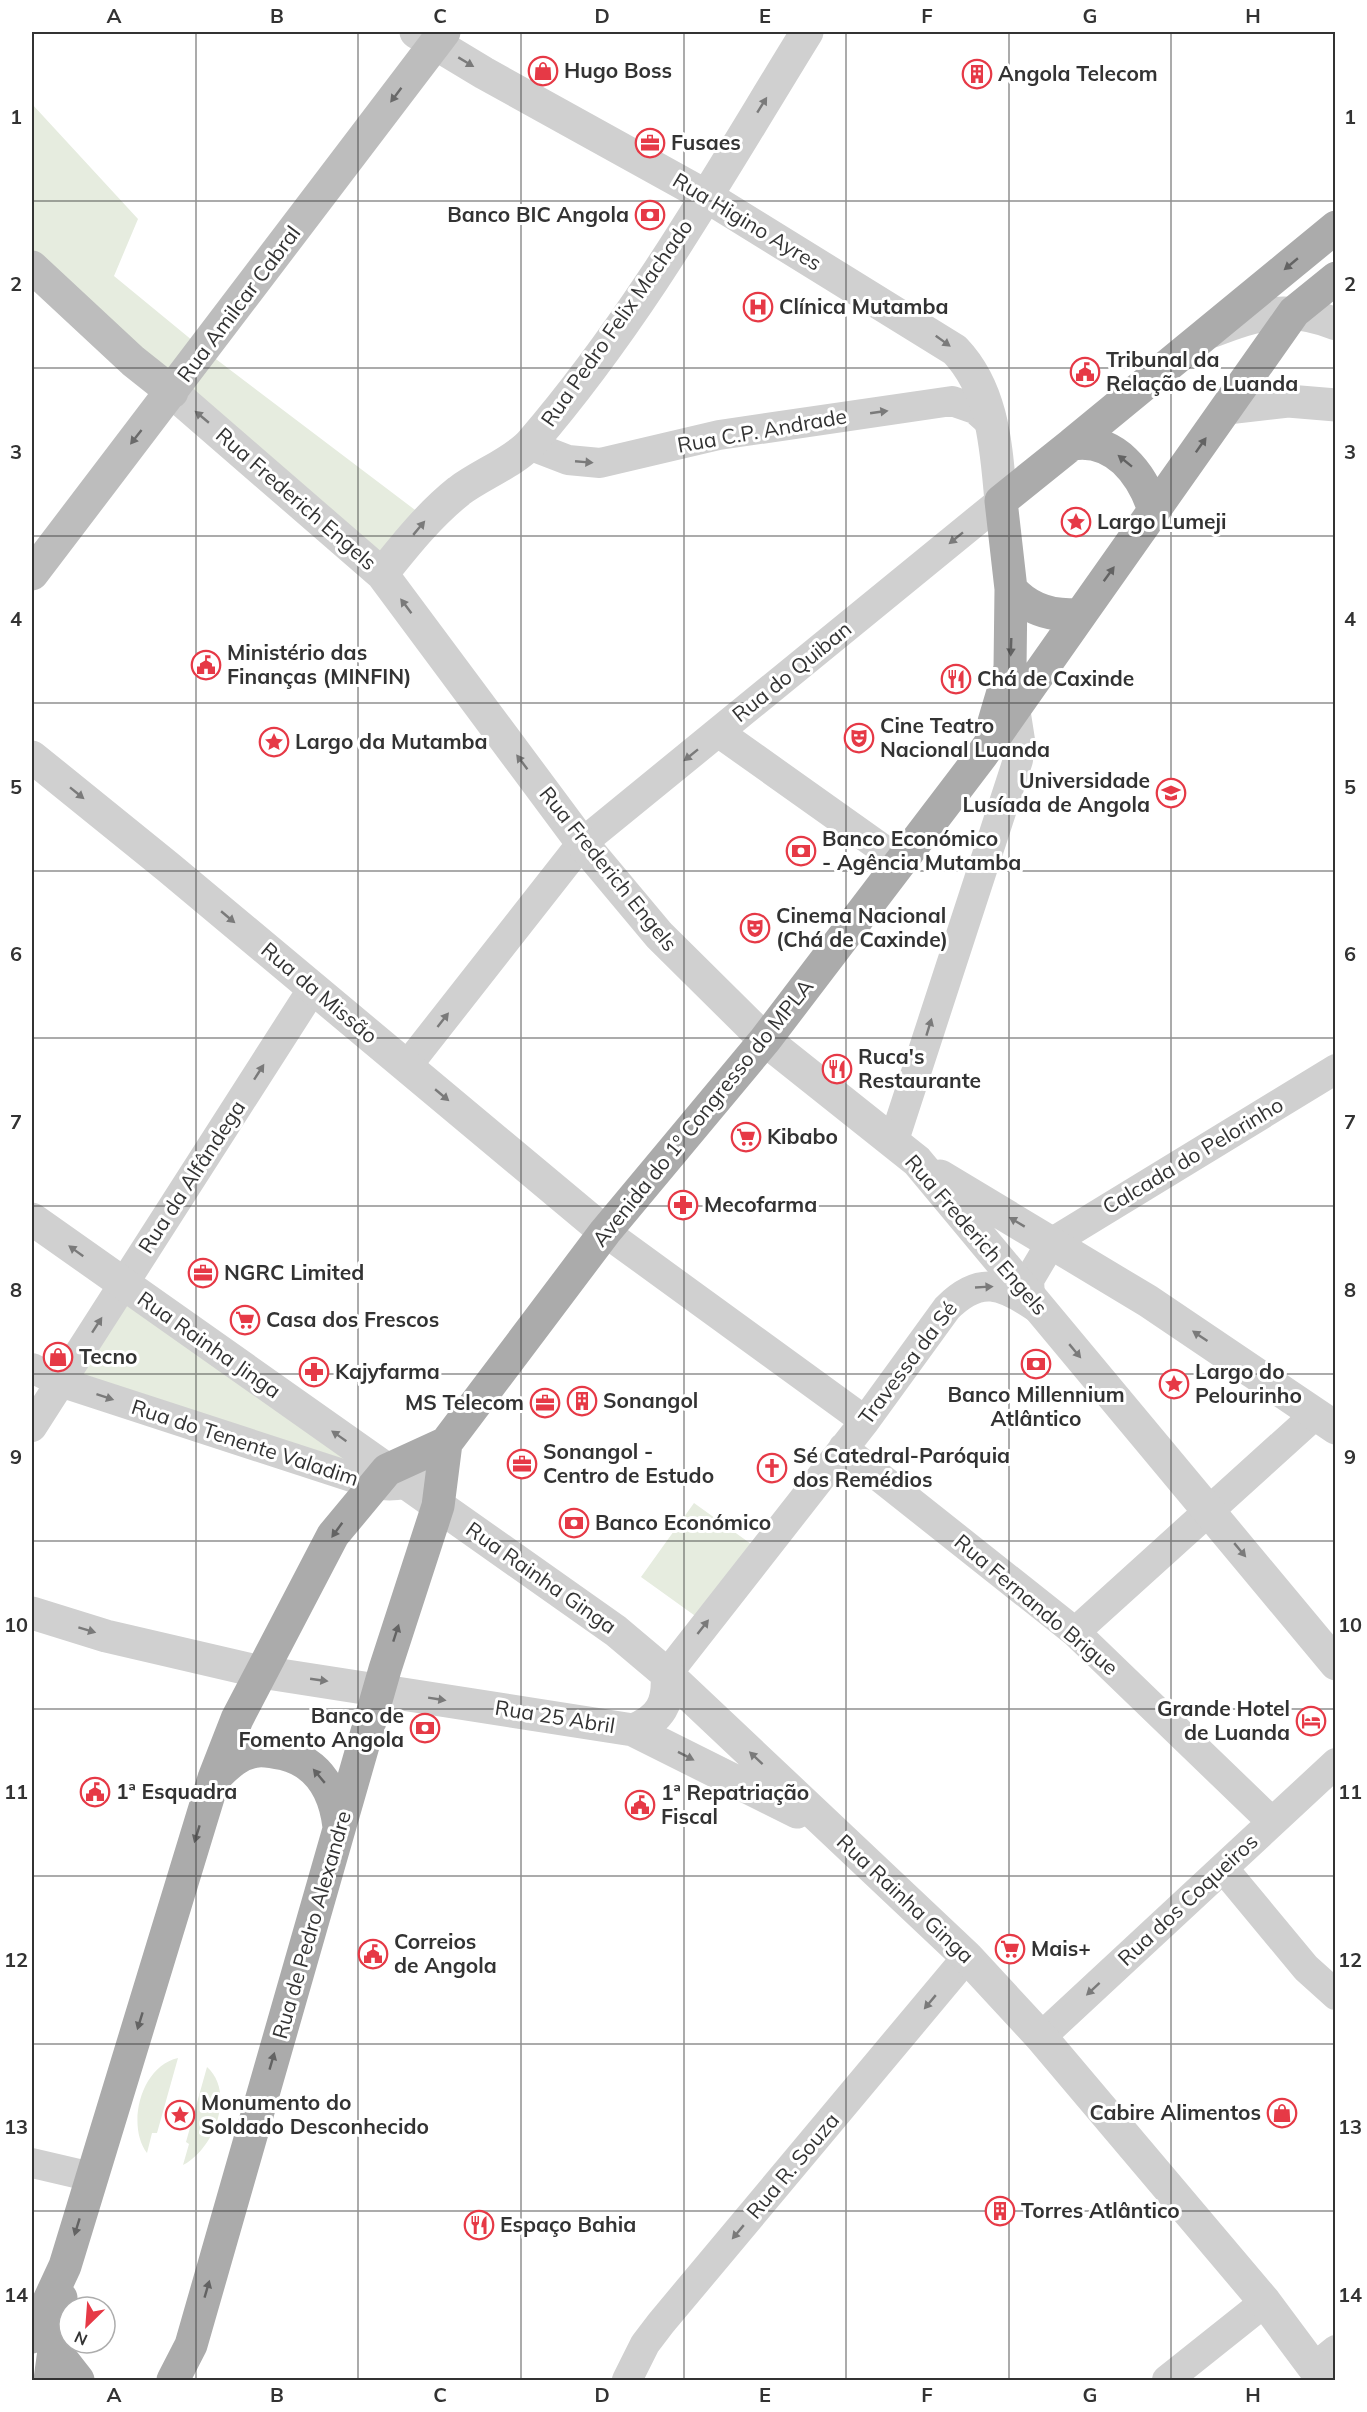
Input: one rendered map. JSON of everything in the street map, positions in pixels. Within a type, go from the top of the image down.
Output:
[{"type":"main road","name":"Rua Amilcar Cabral","points":[[32,574],[172,392],[432,36]]},
{"type":"main road","points":[[1335,227],[1209,333],[1071,444],[1000,489],[1011,589],[1017,596],[1039,610],[1064,616],[1081,614],[1294,312],[1335,278]]},
{"type":"main road","points":[[32,267],[133,361],[172,392]]},
{"type":"main road","points":[[1071,444],[1100,446],[1118,455],[1133,467],[1144,483],[1154,510]]},
{"type":"main road","name":"Avenida do 1º Congresso do MPLA","points":[[982,755],[1010,668],[1011,589]]},
{"type":"main road","name":"Avenida do 1º Congresso do MPLA","points":[[389,1480],[446,1443],[605,1232],[765,1040],[982,755],[1081,614]]},
{"type":"main road","name":"Avenida do 1º Congresso do MPLA","points":[[438,1506],[446,1443]]},
{"type":"main road","points":[[50,2380],[44,2338],[214,1778],[237,1719],[333,1536],[389,1480]]},
{"type":"main road","name":"Rua de Pedro Alexandre","points":[[181,2371],[379,1689],[438,1506]]},
{"type":"main road","points":[[214,1778],[231,1762],[252,1752],[274,1752],[297,1757],[316,1770],[330,1789],[339,1829]]},
{"type":"main road","points":[[44,2338],[78,2380]]},
{"type":"street","name":"Rua Pedro Felix Machado","points":[[382,574],[427,519],[460,490],[529,445],[636,304],[807,32]]},
{"type":"street","name":"Rua Higino Ayres","points":[[432,36],[706,196],[955,350],[969,364],[983,393],[992,424],[1000,489]]},
{"type":"street","points":[[1209,333],[1257,314],[1294,312],[1335,324]]},
{"type":"street","name":"Rua Frederich Engels","points":[[172,392],[382,574],[582,843],[659,935],[765,1040],[905,1152],[1036,1304],[1335,1664]]},
{"type":"street","name":"Rua C.P. Andrade","points":[[529,445],[568,460],[600,463],[719,435],[952,401],[975,409],[992,424]]},
{"type":"street","points":[[1227,408],[1288,401],[1335,405]]},
{"type":"street","name":"Rua do Quiban","points":[[407,1066],[582,843],[718,732],[1000,489]]},
{"type":"street","points":[[1015,708],[1020,740],[1018,760],[905,1152],[1051,1244],[1148,1301],[1326,1421],[1207,1511],[1075,1632]]},
{"type":"street","points":[[718,732],[901,862]]},
{"type":"street","name":"Rua da Missão","points":[[32,757],[605,1232]]},
{"type":"street","name":"Rua da Alfândega","points":[[32,1427],[313,988]]},
{"type":"street","name":"Calcada do Pelorinho","points":[[1051,1244],[1335,1070]]},
{"type":"street","name":"Rua Rainha Jinga","points":[[32,1219],[389,1480]]},
{"type":"street","points":[[605,1232],[865,1421]]},
{"type":"street","points":[[1036,1304],[1029,1280],[1051,1244]]},
{"type":"street","name":"Travessa da Sé","points":[[667,1674],[865,1421],[947,1308],[972,1288],[998,1286],[1036,1304]]},
{"type":"street","name":"Rua do Tenente Valadim","points":[[32,1368],[60,1382],[389,1480]]},
{"type":"street","name":"Rua Fernando Brigue","points":[[843,1448],[1075,1632],[1272,1822]]},
{"type":"street","name":"Rua Rainha Ginga","points":[[389,1480],[438,1506],[625,1637],[967,1957],[1041,2037],[1265,2302],[1325,2366]]},
{"type":"street","name":"Rua 25 Abril","points":[[32,1613],[106,1636],[261,1672],[633,1730],[829,1827]]},
{"type":"street","points":[[633,1730],[648,1724],[661,1710],[669,1692],[667,1674]]},
{"type":"street","name":"Rua dos Coqueiros","points":[[1041,2037],[1335,1763]]},
{"type":"street","points":[[1223,1868],[1306,1968],[1335,1995]]},
{"type":"street","name":"Rua R. Souza","points":[[627,2380],[645,2344],[661,2323],[967,1957]]},
{"type":"street","points":[[32,2163],[92,2177]]},
{"type":"street","points":[[1167,2380],[1265,2302]]},
{"type":"shaded area","points":[[32,104],[138,219],[114,276],[204,350],[427,519],[382,574],[32,264]]},
{"type":"shaded area","points":[[123,1285],[387,1470],[373,1484],[60,1382]]},
{"type":"shaded area","points":[[694,1503],[765,1554],[712,1628],[641,1577]]},
{"type":"shaded area","points":[[178,2058],[157,2133],[152,2133],[147,2153],[138,2127],[141,2098],[146,2084],[155,2072],[165,2063]]},
{"type":"shaded area","points":[[207,2067],[216,2078],[220,2091],[218,2120],[204,2147],[183,2165],[189,2144],[186,2142]]},
{"type":"place","name":"Hugo Boss","points":[[543,71]]},
{"type":"place","name":"Angola Telecom","points":[[977,74]]},
{"type":"place","name":"Fusaes","points":[[650,143]]},
{"type":"place","name":"Banco BIC Angola","points":[[650,215]]},
{"type":"place","name":"Clínica Mutamba","points":[[758,307]]},
{"type":"place","name":"Tribunal da Relação de Luanda","points":[[1085,372]]},
{"type":"place","name":"Largo Lumeji","points":[[1076,522]]},
{"type":"place","name":"Ministério das Finanças (MINFIN)","points":[[206,665]]},
{"type":"place","name":"Chá de Caxinde","points":[[956,679]]},
{"type":"place","name":"Cine Teatro Nacional Luanda","points":[[859,738]]},
{"type":"place","name":"Largo da Mutamba","points":[[274,742]]},
{"type":"place","name":"Universidade Lusíada de Angola","points":[[1171,793]]},
{"type":"place","name":"Banco Económico - Agência Mutamba","points":[[801,851]]},
{"type":"place","name":"Cinema Nacional (Chá de Caxinde)","points":[[755,928]]},
{"type":"place","name":"Ruca's Restaurante","points":[[837,1069]]},
{"type":"place","name":"Kibabo","points":[[746,1137]]},
{"type":"place","name":"Mecofarma","points":[[683,1205]]},
{"type":"place","name":"NGRC Limited","points":[[203,1273]]},
{"type":"place","name":"Casa dos Frescos","points":[[245,1320]]},
{"type":"place","name":"Tecno","points":[[58,1357]]},
{"type":"place","name":"Banco Millennium Atlântico","points":[[1036,1364]]},
{"type":"place","name":"Kajyfarma","points":[[314,1372]]},
{"type":"place","name":"Largo do Pelourinho","points":[[1174,1384]]},
{"type":"place","name":"Sonangol","points":[[582,1401]]},
{"type":"place","name":"MS Telecom","points":[[545,1403]]},
{"type":"place","name":"Sonangol - Centro de Estudo","points":[[522,1464]]},
{"type":"place","name":"Sé Catedral-Paróquia dos Remédios","points":[[772,1468]]},
{"type":"place","name":"Banco Económico","points":[[574,1523]]},
{"type":"place","name":"Grande Hotel de Luanda","points":[[1311,1721]]},
{"type":"place","name":"Banco de Fomento Angola","points":[[425,1728]]},
{"type":"place","name":"1ª Esquadra","points":[[95,1792]]},
{"type":"place","name":"1ª Repatriação Fiscal","points":[[640,1805]]},
{"type":"place","name":"Mais+","points":[[1010,1949]]},
{"type":"place","name":"Correios de Angola","points":[[373,1954]]},
{"type":"place","name":"Cabire Alimentos","points":[[1282,2113]]},
{"type":"place","name":"Monumento do Soldado Desconhecido","points":[[180,2115]]},
{"type":"place","name":"Torres Atlântico","points":[[1000,2211]]},
{"type":"place","name":"Espaço Bahia","points":[[479,2225]]}]
